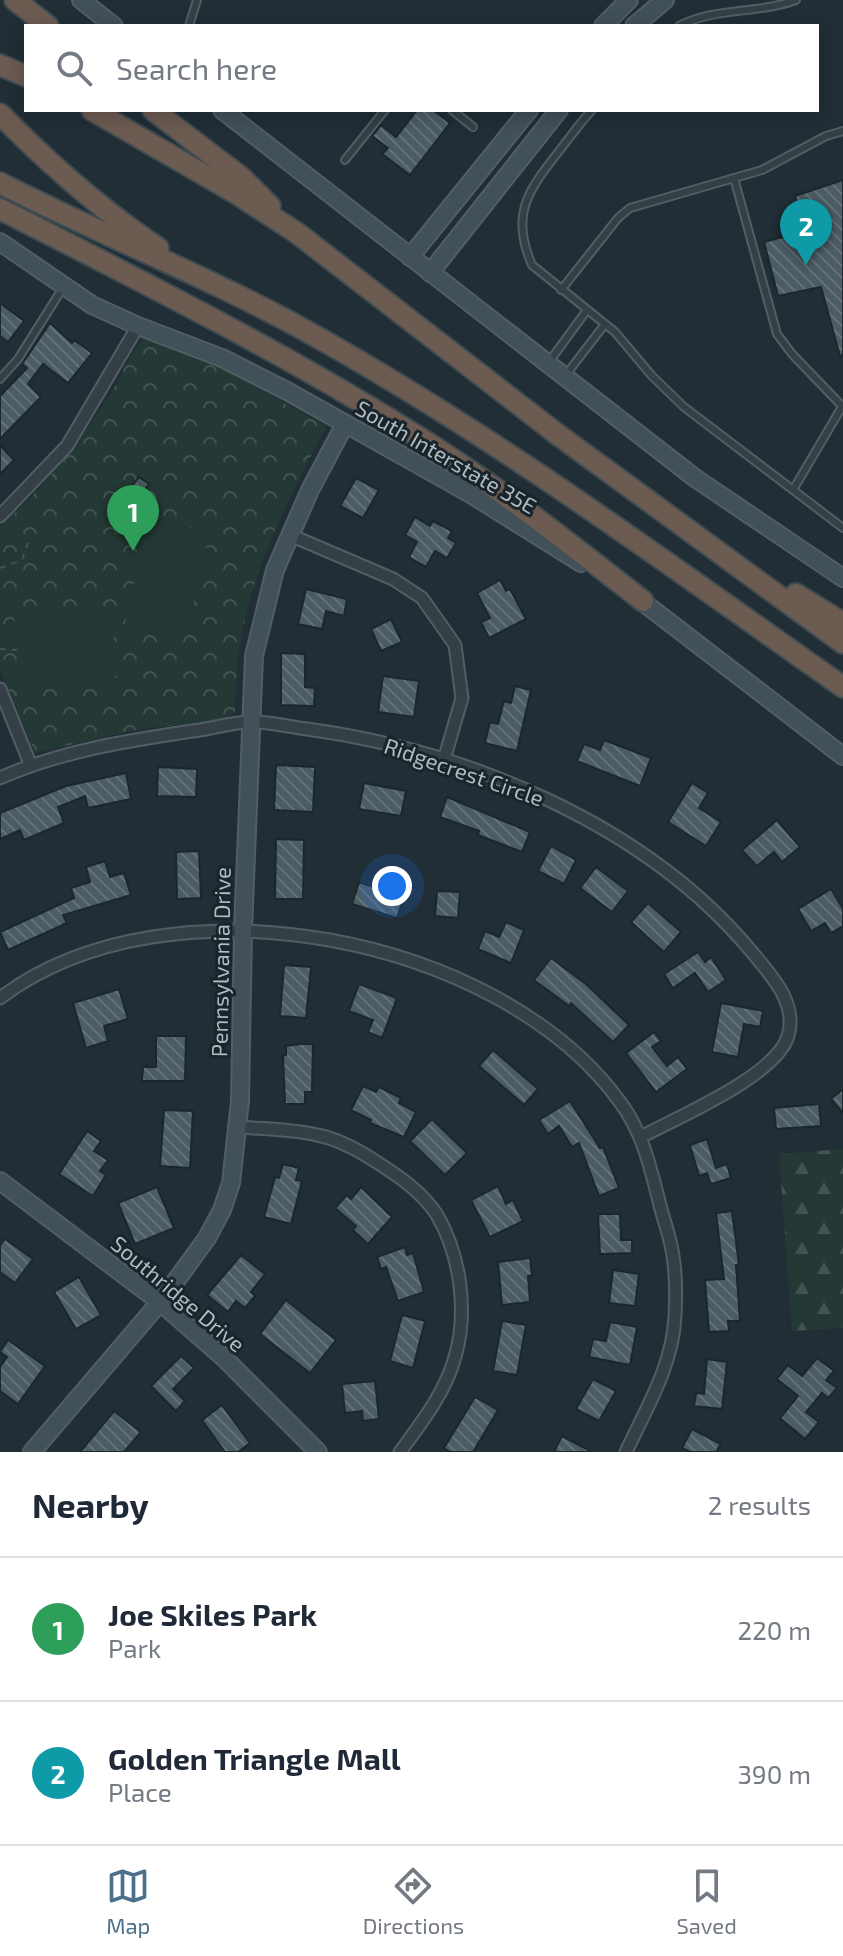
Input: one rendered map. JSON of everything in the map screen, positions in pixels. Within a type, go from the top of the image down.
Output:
[{"type":"highway","points":[[15,0],[45,24]]},
{"type":"highway","points":[[0,65],[24,75]]},
{"type":"highway","points":[[95,112],[234,192],[297,233],[557,434],[843,643]]},
{"type":"highway","points":[[156,112],[242,178],[297,233]]},
{"type":"highway","points":[[0,114],[55,169],[116,220],[198,276]]},
{"type":"highway","points":[[0,183],[299,327],[505,449],[843,687]]},
{"type":"highway","points":[[0,209],[276,352],[412,433],[511,498],[643,601]]},
{"type":"highway","points":[[690,530],[843,623]]},
{"type":"street","points":[[81,0],[111,24]]},
{"type":"street","points":[[605,24],[624,2],[636,24],[665,0]]},
{"type":"street","points":[[225,112],[695,478],[843,578]]},
{"type":"street","points":[[410,257],[527,112]]},
{"type":"street","points":[[430,273],[557,112]]},
{"type":"street","name":"South Interstate 35E","points":[[0,242],[92,305],[222,358],[469,493],[643,601],[843,756]]},
{"type":"street","points":[[0,516],[67,446],[138,326]]},
{"type":"street","name":"Pennsylvania Drive","points":[[32,1452],[160,1302],[207,1238],[222,1210],[231,1183],[238,1127],[254,656],[275,570],[310,490],[345,424]]},
{"type":"street","points":[[290,535],[393,579],[422,598],[455,645],[462,698],[444,760]]},
{"type":"street","points":[[0,689],[31,766]]},
{"type":"street","name":"Ridgecrest Circle","points":[[0,778],[98,747],[250,721],[364,737],[444,760],[516,786],[571,811],[644,857],[700,897],[725,920],[774,979],[790,1018],[788,1036],[782,1049],[760,1072],[641,1137]]},
{"type":"street","points":[[0,998],[56,966],[102,950],[143,939],[243,930],[344,941],[381,951],[487,993],[531,1017],[574,1050],[620,1102],[641,1137],[673,1254],[675,1319],[665,1369],[626,1452]]},
{"type":"street","points":[[238,1127],[319,1135],[356,1149],[408,1183],[436,1215],[451,1250],[463,1312],[456,1355],[447,1380],[430,1411],[400,1452]]},
{"type":"street","name":"Southridge Drive","points":[[0,1181],[160,1302],[224,1358],[318,1452]]},
{"type":"lane","points":[[190,24],[197,0]]},
{"type":"lane","points":[[683,24],[712,14],[762,10],[796,0]]},
{"type":"lane","points":[[345,160],[383,112]]},
{"type":"lane","points":[[454,112],[473,127]]},
{"type":"lane","points":[[590,112],[536,181],[526,199],[522,212],[525,250],[532,265],[627,344],[652,376],[684,407],[843,528]]},
{"type":"lane","points":[[561,290],[618,218],[630,208],[774,165],[817,140],[843,131]]},
{"type":"lane","points":[[734,178],[777,334],[842,406],[793,490]]},
{"type":"lane","points":[[0,379],[18,359],[64,286]]},
{"type":"lane","points":[[548,363],[587,310]]},
{"type":"lane","points":[[565,376],[605,324]]},
{"type":"path","points":[[0,568],[22,560],[28,543]]},
{"type":"path","points":[[0,649],[17,650]]},
{"type":"green space","points":[[147,337],[219,368],[327,426],[273,535],[252,591],[239,650],[235,712],[222,720],[140,729],[35,753],[0,669],[0,525],[30,498],[60,464],[111,393],[135,349]]},
{"type":"green space","points":[[149,518],[210,532],[186,637],[125,623]]},
{"type":"green space","points":[[112,607],[116,677],[19,684],[14,613]]},
{"type":"green space","points":[[843,1149],[843,1328],[792,1331],[779,1154]]},
{"type":"building","points":[[415,112],[436,112],[450,123],[410,175],[382,154],[388,148],[372,136],[381,125],[396,137]]},
{"type":"building","points":[[843,180],[843,355],[840,356],[821,287],[778,296],[764,242],[805,231],[795,196]]},
{"type":"building","points":[[0,303],[24,321],[8,342],[0,336]]},
{"type":"building","points":[[50,323],[72,343],[74,340],[92,353],[68,383],[43,364],[28,384],[41,397],[0,439],[0,396],[27,368],[22,364]]},
{"type":"building","points":[[0,445],[14,460],[0,474]]},
{"type":"building","points":[[139,477],[149,484],[140,496],[130,489]]},
{"type":"building","points":[[356,478],[379,490],[363,518],[340,506]]},
{"type":"building","points":[[415,517],[430,526],[433,521],[452,531],[448,538],[456,543],[447,558],[435,551],[426,567],[409,557],[417,542],[405,535]]},
{"type":"building","points":[[500,580],[506,591],[510,589],[526,619],[489,638],[481,622],[490,618],[477,593]]},
{"type":"building","points":[[306,589],[347,599],[344,616],[326,611],[322,629],[298,624]]},
{"type":"building","points":[[391,619],[402,642],[381,651],[371,629]]},
{"type":"building","points":[[281,653],[305,654],[305,687],[315,688],[314,706],[281,705]]},
{"type":"building","points":[[383,676],[419,681],[414,717],[378,712]]},
{"type":"building","points":[[515,686],[531,690],[517,751],[485,743],[490,722],[498,724],[504,701],[511,703]]},
{"type":"building","points":[[604,740],[651,758],[640,786],[577,761],[584,744],[600,750]]},
{"type":"building","points":[[276,765],[315,767],[313,812],[274,810]]},
{"type":"building","points":[[158,767],[197,769],[196,797],[157,796]]},
{"type":"building","points":[[126,773],[131,799],[88,808],[85,796],[58,807],[64,823],[24,840],[20,830],[0,839],[0,813],[66,786]]},
{"type":"building","points":[[364,783],[406,791],[401,816],[359,809]]},
{"type":"building","points":[[692,783],[708,793],[699,808],[721,822],[706,846],[668,822]]},
{"type":"building","points":[[447,797],[530,832],[522,852],[478,835],[479,831],[440,817]]},
{"type":"building","points":[[777,820],[800,847],[782,862],[774,852],[757,866],[742,850]]},
{"type":"building","points":[[276,839],[304,840],[303,899],[275,899]]},
{"type":"building","points":[[551,846],[576,860],[564,884],[538,871]]},
{"type":"building","points":[[199,851],[201,898],[177,899],[176,852]]},
{"type":"building","points":[[105,861],[110,877],[124,873],[131,895],[63,915],[67,923],[8,950],[0,932],[74,898],[71,888],[90,882],[86,867]]},
{"type":"building","points":[[596,867],[628,891],[612,912],[580,888]]},
{"type":"building","points":[[394,877],[409,882],[397,918],[352,904],[359,882],[388,892]]},
{"type":"building","points":[[831,889],[843,909],[843,926],[831,933],[825,923],[811,931],[798,909]]},
{"type":"building","points":[[437,891],[460,892],[458,918],[435,916]]},
{"type":"building","points":[[648,903],[681,932],[664,952],[631,922]]},
{"type":"building","points":[[506,922],[524,930],[511,963],[478,949],[485,931],[499,937]]},
{"type":"building","points":[[698,952],[705,962],[711,957],[726,980],[708,992],[695,973],[673,988],[664,974]]},
{"type":"building","points":[[551,958],[586,984],[629,1025],[613,1042],[571,1003],[569,1006],[534,980]]},
{"type":"building","points":[[284,965],[311,967],[306,1018],[280,1016]]},
{"type":"building","points":[[359,984],[397,998],[382,1038],[368,1032],[373,1020],[349,1011]]},
{"type":"building","points":[[119,989],[128,1019],[104,1026],[108,1041],[86,1048],[73,1003]]},
{"type":"building","points":[[721,1003],[763,1011],[760,1027],[744,1024],[738,1057],[712,1052]]},
{"type":"building","points":[[654,1032],[661,1041],[652,1047],[667,1066],[678,1057],[687,1069],[656,1092],[626,1053]]},
{"type":"building","points":[[156,1036],[186,1036],[185,1081],[142,1081],[143,1067],[156,1067]]},
{"type":"building","points":[[313,1044],[312,1092],[305,1092],[305,1104],[285,1104],[283,1055],[286,1055],[286,1046]]},
{"type":"building","points":[[493,1050],[538,1089],[524,1105],[479,1066]]},
{"type":"building","points":[[363,1086],[376,1092],[379,1087],[401,1098],[399,1103],[416,1112],[404,1137],[370,1123],[371,1120],[351,1110]]},
{"type":"building","points":[[843,1089],[843,1113],[831,1099]]},
{"type":"building","points":[[570,1101],[600,1148],[603,1147],[619,1188],[599,1196],[579,1143],[572,1147],[559,1126],[548,1134],[539,1120]]},
{"type":"building","points":[[819,1104],[821,1126],[776,1129],[774,1108]]},
{"type":"building","points":[[164,1110],[193,1111],[190,1168],[160,1166]]},
{"type":"building","points":[[432,1119],[467,1153],[445,1175],[410,1141]]},
{"type":"building","points":[[87,1131],[101,1141],[94,1151],[108,1160],[100,1171],[106,1175],[93,1196],[59,1174]]},
{"type":"building","points":[[707,1139],[716,1168],[727,1164],[731,1178],[711,1184],[707,1173],[699,1176],[690,1145]]},
{"type":"building","points":[[283,1164],[299,1168],[296,1180],[302,1181],[291,1224],[264,1217],[275,1177],[279,1178]]},
{"type":"building","points":[[498,1186],[506,1204],[513,1200],[523,1221],[490,1237],[471,1200]]},
{"type":"building","points":[[157,1187],[174,1228],[135,1244],[118,1203]]},
{"type":"building","points":[[361,1187],[392,1217],[368,1244],[353,1230],[356,1226],[335,1208],[347,1195],[351,1199]]},
{"type":"building","points":[[732,1211],[739,1265],[736,1265],[740,1321],[728,1321],[729,1331],[709,1332],[705,1280],[724,1279],[716,1213]]},
{"type":"building","points":[[598,1214],[620,1214],[621,1240],[632,1240],[632,1253],[600,1254]]},
{"type":"building","points":[[5,1239],[33,1259],[15,1283],[0,1272],[0,1245]]},
{"type":"building","points":[[405,1247],[407,1255],[413,1253],[424,1292],[398,1301],[386,1267],[381,1269],[377,1257]]},
{"type":"building","points":[[241,1255],[265,1274],[251,1292],[255,1296],[245,1308],[236,1301],[228,1312],[207,1295]]},
{"type":"building","points":[[530,1258],[530,1302],[502,1305],[498,1262]]},
{"type":"building","points":[[613,1270],[639,1274],[635,1306],[609,1303]]},
{"type":"building","points":[[79,1277],[101,1315],[76,1329],[54,1292]]},
{"type":"building","points":[[286,1300],[336,1340],[310,1373],[260,1334]]},
{"type":"building","points":[[402,1315],[425,1321],[413,1368],[390,1361]]},
{"type":"building","points":[[502,1321],[526,1325],[517,1375],[493,1371]]},
{"type":"building","points":[[610,1322],[637,1327],[630,1365],[589,1357],[593,1339],[606,1341]]},
{"type":"building","points":[[8,1340],[45,1366],[18,1404],[0,1391],[0,1367],[7,1357],[0,1352]]},
{"type":"building","points":[[181,1356],[194,1368],[173,1389],[185,1401],[176,1411],[151,1386]]},
{"type":"building","points":[[817,1358],[834,1371],[826,1380],[837,1388],[828,1398],[822,1393],[806,1412],[819,1422],[805,1439],[780,1418],[798,1396],[777,1379],[788,1365],[802,1376]]},
{"type":"building","points":[[707,1359],[727,1362],[722,1409],[694,1406],[696,1393],[704,1394]]},
{"type":"building","points":[[593,1379],[616,1391],[599,1421],[576,1409]]},
{"type":"building","points":[[375,1381],[379,1419],[363,1421],[362,1411],[345,1413],[342,1384]]},
{"type":"building","points":[[475,1397],[498,1410],[473,1452],[450,1452],[444,1448]]},
{"type":"building","points":[[222,1405],[250,1443],[238,1452],[225,1452],[202,1420]]},
{"type":"building","points":[[114,1411],[141,1432],[124,1452],[80,1452]]},
{"type":"building","points":[[692,1429],[721,1444],[716,1452],[690,1452],[682,1448]]},
{"type":"building","points":[[562,1436],[592,1452],[554,1452]]},
{"type":"place","name":"Golden Triangle Mall","points":[[806,265]]},
{"type":"place","name":"Joe Skiles Park","points":[[133,551]]}]
